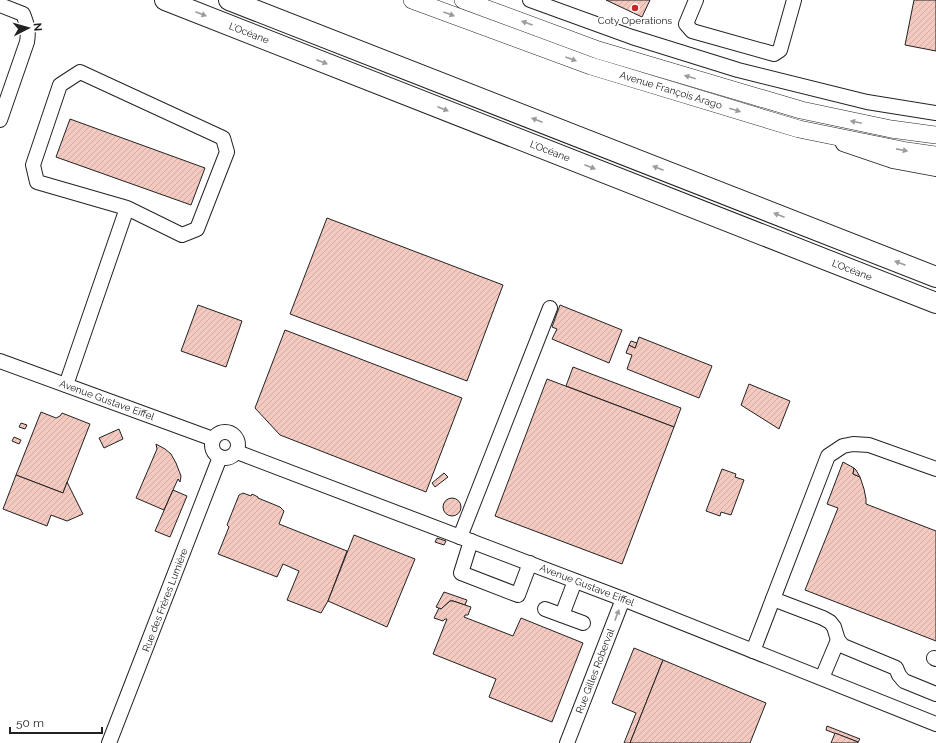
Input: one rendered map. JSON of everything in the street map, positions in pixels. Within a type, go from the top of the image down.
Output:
[{"type":"highway","name":"L’Océane","points":[[164,0],[936,303]]},
{"type":"highway","points":[[229,0],[936,277]]},
{"type":"main road","name":"Avenue François Arago","points":[[412,0],[591,66],[799,129],[907,151],[936,155]]},
{"type":"main road","name":"Avenue François Arago","points":[[463,0],[598,50],[801,110],[891,129],[936,135]]},
{"type":"street","points":[[530,0],[632,37],[738,70],[867,102],[936,113]]},
{"type":"street","points":[[696,0],[686,24],[692,31],[774,54],[780,50],[794,0]]},
{"type":"street","points":[[0,5],[22,14],[27,23],[28,32],[27,42],[0,120]]},
{"type":"street","points":[[80,72],[223,138],[227,152],[197,229],[182,235],[126,208],[37,182],[33,165],[60,85],[80,72]]},
{"type":"street","points":[[799,129],[893,161],[936,169]]},
{"type":"street","points":[[66,385],[126,208]]},
{"type":"street","points":[[530,563],[518,595],[462,573],[465,539],[550,308]]},
{"type":"street","name":"Avenue Gustave Eiffel","points":[[0,361],[213,439]]},
{"type":"street","points":[[230,432],[236,437],[238,443],[237,452],[226,458],[220,457],[215,454],[212,446],[213,439],[217,434],[230,432]]},
{"type":"street","points":[[753,651],[828,456],[843,446],[854,444],[869,445],[936,470]]},
{"type":"street","name":"Avenue Gustave Eiffel","points":[[237,452],[623,599],[936,724]]},
{"type":"street","name":"Rue des Frères Lumière","points":[[109,743],[220,457]]},
{"type":"street","points":[[562,615],[575,581]]},
{"type":"street","name":"Rue Gilles Roberval","points":[[567,743],[623,599]]},
{"type":"street","points":[[773,599],[830,622],[834,627],[838,640],[842,646],[896,668],[904,681],[936,694]]},
{"type":"street","points":[[545,609],[582,623]]},
{"type":"street","points":[[822,678],[838,640]]},
{"type":"building","name":"Coty Operations","points":[[606,0],[650,0],[642,17]]},
{"type":"building","points":[[914,0],[936,0],[936,51],[905,45]]},
{"type":"building","points":[[70,119],[205,168],[191,205],[56,157]]},
{"type":"building","points":[[327,218],[503,285],[467,381],[290,314]]},
{"type":"building","points":[[198,305],[242,321],[226,367],[181,351]]},
{"type":"building","points":[[560,305],[622,330],[609,363],[552,339],[557,329],[552,327]]},
{"type":"building","points":[[285,330],[462,398],[426,492],[280,435],[255,408]]},
{"type":"building","points":[[639,337],[712,366],[699,398],[627,369],[632,355],[626,353],[629,345],[635,348]]},
{"type":"building","points":[[631,341],[637,343],[635,348],[629,345]]},
{"type":"building","points":[[573,367],[681,408],[674,427],[566,386]]},
{"type":"building","points":[[547,379],[674,427],[622,564],[495,516]]},
{"type":"building","points":[[749,384],[790,401],[779,429],[741,405]]},
{"type":"building","points":[[41,412],[56,418],[62,413],[90,424],[63,493],[16,475]]},
{"type":"building","points":[[21,423],[27,425],[25,429],[19,427]]},
{"type":"building","points":[[119,429],[123,439],[104,448],[99,438]]},
{"type":"building","points":[[14,437],[21,440],[19,444],[12,441]]},
{"type":"building","points":[[156,444],[171,454],[181,476],[180,482],[178,479],[164,510],[136,498],[157,449]]},
{"type":"building","points":[[843,462],[854,468],[853,474],[860,477],[864,489],[866,504],[936,531],[936,641],[805,590],[838,508],[827,504]]},
{"type":"building","points":[[854,468],[856,470],[860,477],[853,474]]},
{"type":"building","points":[[722,469],[736,474],[735,477],[744,480],[731,515],[721,512],[720,516],[706,511]]},
{"type":"building","points":[[444,473],[448,477],[435,487],[432,483]]},
{"type":"building","points":[[16,475],[63,493],[67,482],[83,514],[67,521],[51,515],[47,526],[3,509]]},
{"type":"building","points":[[173,490],[187,496],[170,537],[155,531]]},
{"type":"building","points":[[243,493],[251,496],[252,494],[280,507],[284,511],[279,524],[347,551],[328,601],[321,613],[287,600],[299,571],[283,564],[277,577],[218,554],[229,527],[227,525],[239,495]]},
{"type":"building","points":[[452,498],[458,501],[461,507],[458,513],[452,516],[446,513],[443,507],[446,501]]},
{"type":"building","points":[[354,535],[415,559],[387,627],[328,601]]},
{"type":"building","points":[[437,538],[446,541],[444,545],[435,542]]},
{"type":"building","points":[[444,592],[467,600],[465,605],[450,601],[441,609],[436,607]]},
{"type":"building","points":[[450,601],[471,607],[468,615],[465,615],[464,617],[513,636],[521,618],[583,643],[552,722],[489,697],[496,679],[433,654],[447,619],[443,621],[434,618],[439,608],[441,609]]},
{"type":"building","points":[[634,648],[663,660],[630,743],[624,743],[636,713],[612,703]]},
{"type":"building","points":[[663,660],[766,703],[750,743],[630,743]]},
{"type":"building","points":[[827,726],[860,739],[858,742],[826,730]]},
{"type":"building","points":[[835,733],[858,742],[858,743],[831,743]]},
{"type":"place","name":"Coty Operations","points":[[635,8]]}]
